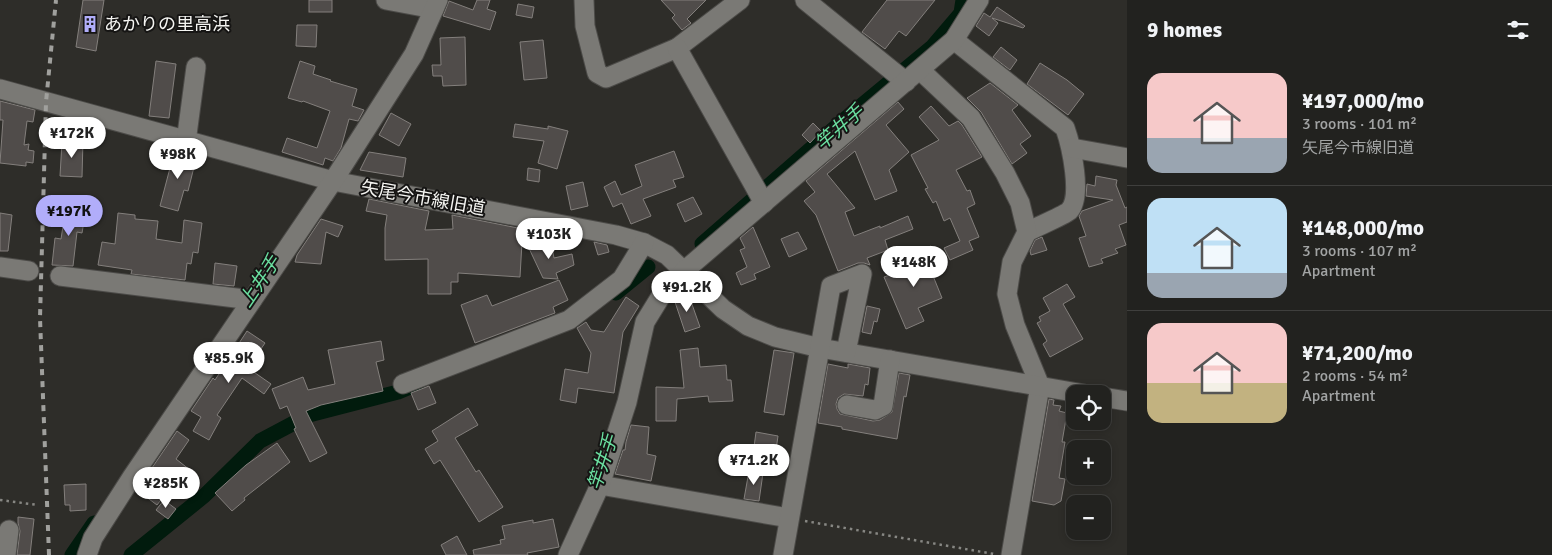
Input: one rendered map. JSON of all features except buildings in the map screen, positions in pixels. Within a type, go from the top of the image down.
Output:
[{"type":"street","points":[[87,555],[93,538],[112,507],[333,182],[414,54],[436,5],[386,0]]},
{"type":"street","points":[[584,0],[585,26],[597,73],[606,78],[677,48],[740,0]]},
{"type":"street","points":[[805,0],[971,118],[1005,173],[1020,203],[1027,232]]},
{"type":"street","points":[[568,555],[600,485],[627,402],[644,322],[661,296],[684,271],[954,40],[979,0]]},
{"type":"street","points":[[954,40],[1066,128],[1072,148],[1075,198],[1069,211],[1027,232],[1012,262],[1006,294],[1016,326],[1040,386],[1011,555]]},
{"type":"street","points":[[677,48],[764,203]]},
{"type":"street","points":[[186,142],[196,67]]},
{"type":"street","name":"矢尾今市線旧道","points":[[0,89],[333,182],[607,233],[644,243],[667,255],[723,309],[748,326],[775,337],[820,348],[1066,391]]},
{"type":"street","points":[[1072,148],[1127,158]]},
{"type":"street","points":[[404,384],[569,320],[622,279],[644,243]]},
{"type":"street","points":[[0,267],[29,271]]},
{"type":"street","points":[[783,555],[831,286],[862,274],[846,352]]},
{"type":"street","points":[[60,276],[252,300]]},
{"type":"street","points":[[846,405],[875,410],[883,406],[890,360]]},
{"type":"street","points":[[1111,398],[1127,401]]},
{"type":"street","points":[[600,485],[789,518]]},
{"type":"street","points":[[6,555],[9,530]]},
{"type":"path","points":[[0,500],[38,505]]},
{"type":"path","points":[[789,518],[997,555]]},
{"type":"waterway","name":"竿井手","points":[[702,244],[845,119],[932,47],[961,13],[963,0]]},
{"type":"waterway","points":[[616,293],[648,267]]},
{"type":"waterway","points":[[131,555],[204,496],[260,441],[309,415],[398,392],[417,384]]},
{"type":"waterway","name":"上井手","points":[[72,555],[94,523]]},
{"type":"railway","points":[[49,555],[40,318],[46,102],[56,0]]},
{"type":"place","name":"あかりの里高浜","points":[[90,24]]}]
